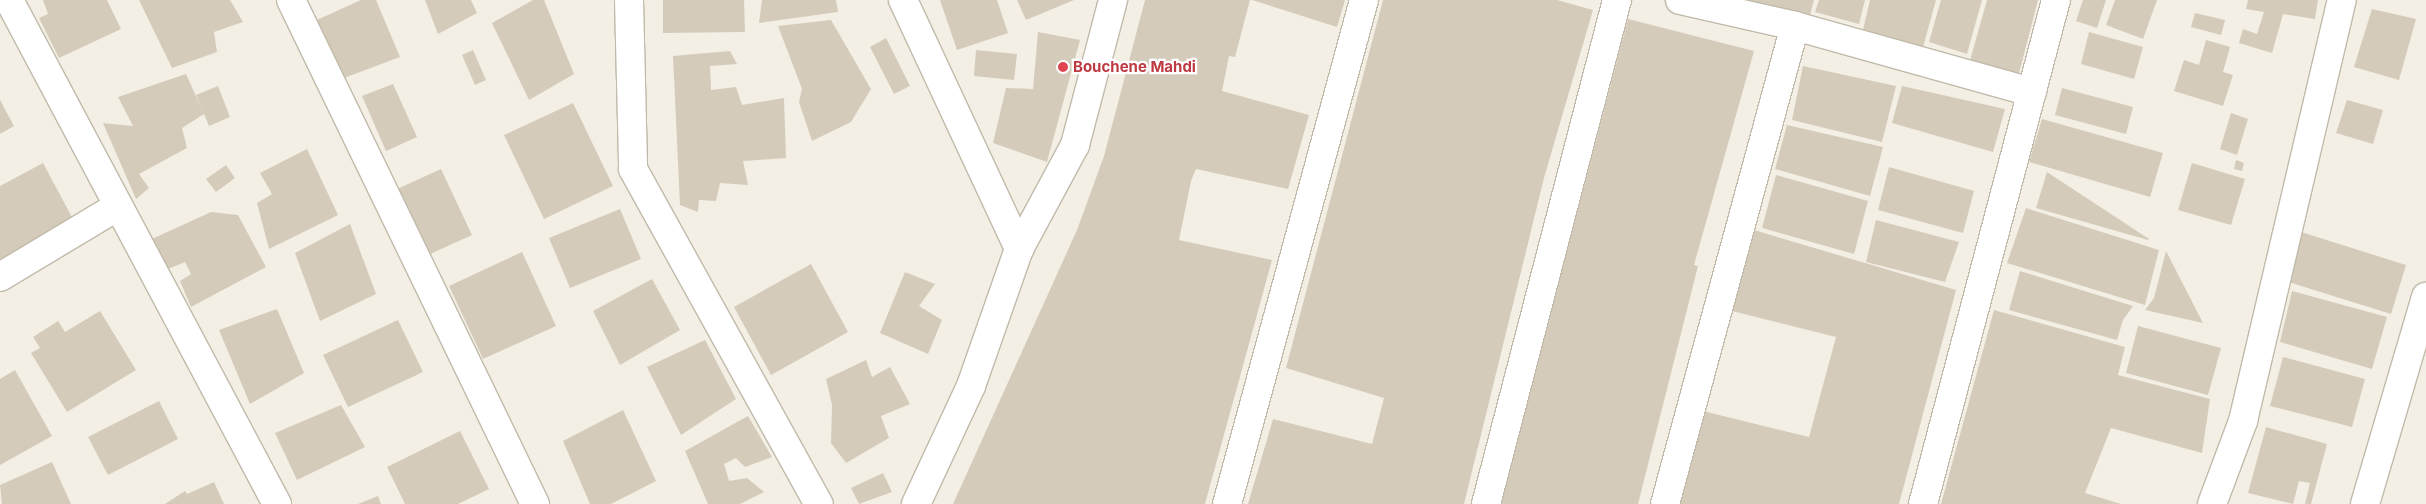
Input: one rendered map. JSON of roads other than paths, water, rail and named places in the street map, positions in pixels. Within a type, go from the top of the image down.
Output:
[{"type":"street","points":[[9,0],[277,504]]},
{"type":"street","points":[[290,0],[535,504]]},
{"type":"street","points":[[629,0],[633,169],[819,504]]},
{"type":"street","points":[[903,0],[1019,249]]},
{"type":"street","points":[[916,504],[971,386],[1019,249],[1075,145],[1113,0]]},
{"type":"street","points":[[1227,504],[1364,0]]},
{"type":"street","points":[[1486,504],[1617,0]]},
{"type":"street","points":[[1680,0],[1795,26],[2032,92]]},
{"type":"street","points":[[1923,504],[2056,0]]},
{"type":"street","points":[[2212,504],[2243,422],[2342,0]]},
{"type":"street","points":[[1665,504],[1795,26]]},
{"type":"street","points":[[0,277],[118,206]]},
{"type":"street","points":[[2365,504],[2426,297]]},
{"type":"place","name":"Bouchene Mahdi","points":[[1063,67]]}]
